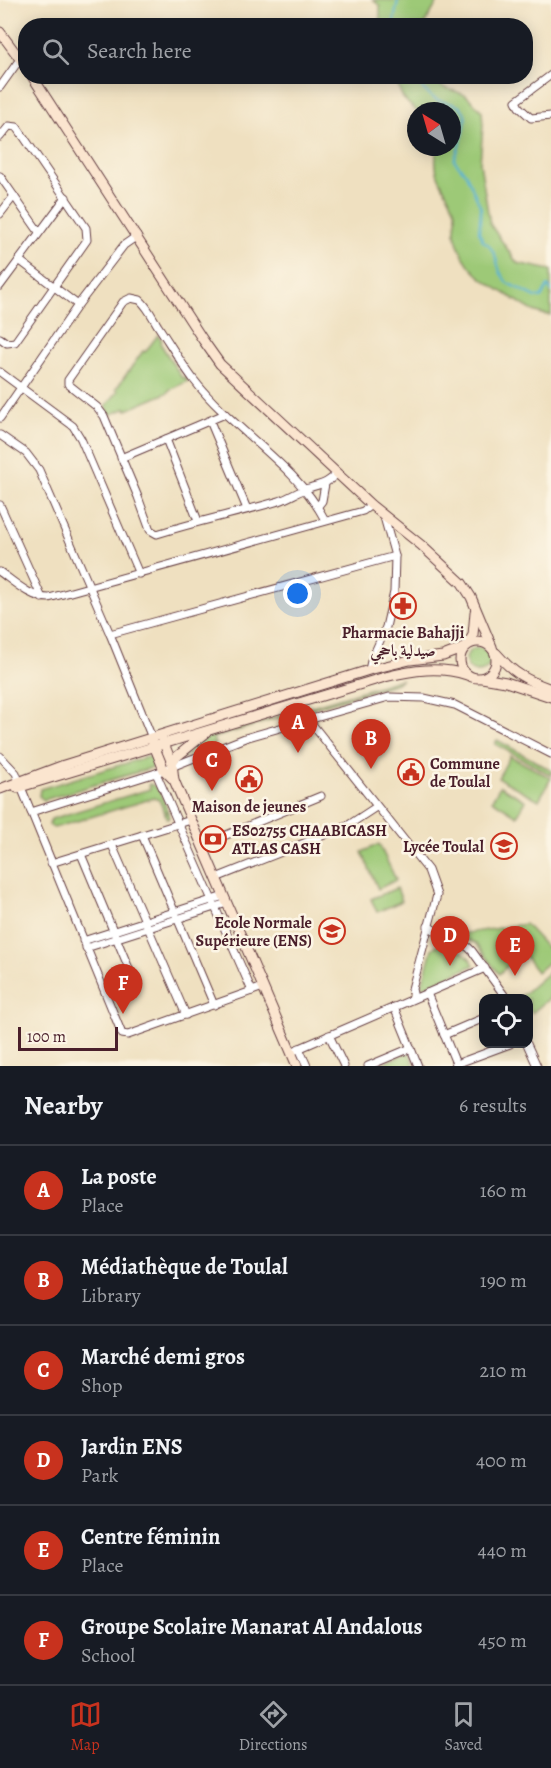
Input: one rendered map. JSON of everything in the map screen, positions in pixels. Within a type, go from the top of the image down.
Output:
[{"type":"main road","points":[[0,32],[18,56]]},
{"type":"main road","points":[[37,84],[220,364],[384,518],[451,571],[462,583],[476,607],[493,650],[496,664],[485,677],[480,678]]},
{"type":"main road","points":[[467,675],[460,665],[460,659],[475,625],[476,607]]},
{"type":"main road","points":[[0,790],[158,741],[369,670],[410,660],[442,656],[472,642],[483,642],[509,669],[551,688]]},
{"type":"main road","points":[[158,741],[211,730],[406,671],[441,669],[480,678],[494,678],[551,697]]},
{"type":"main road","points":[[166,768],[175,758],[211,730]]},
{"type":"main road","points":[[158,741],[166,768],[174,780],[263,987],[295,1050],[297,1066]]},
{"type":"street","points":[[0,87],[18,68]]},
{"type":"street","points":[[551,75],[516,101],[531,118],[551,116]]},
{"type":"street","points":[[0,137],[9,126],[17,127],[86,228],[87,240],[15,342],[7,343],[0,338]]},
{"type":"street","points":[[0,176],[39,232]]},
{"type":"street","points":[[0,214],[14,196]]},
{"type":"street","points":[[0,286],[66,197]]},
{"type":"street","points":[[0,418],[78,305],[124,245],[137,236]]},
{"type":"street","points":[[19,260],[78,305]]},
{"type":"street","points":[[325,520],[318,506],[304,490],[194,381],[144,303],[136,298],[126,299],[121,304],[67,381],[102,412],[150,530],[157,534],[198,521],[282,501],[304,490],[325,484],[337,474]]},
{"type":"street","points":[[0,372],[73,426],[81,439],[139,574]]},
{"type":"street","points":[[121,458],[225,414]]},
{"type":"street","points":[[210,421],[247,509]]},
{"type":"street","points":[[0,435],[26,453],[34,462],[158,741]]},
{"type":"street","points":[[166,439],[198,521]]},
{"type":"street","points":[[318,506],[322,501],[325,484]]},
{"type":"street","points":[[0,505],[42,598]]},
{"type":"street","points":[[0,572],[24,589],[42,598],[90,588],[363,511],[371,505]]},
{"type":"street","points":[[369,670],[391,610],[395,556],[384,518]]},
{"type":"street","points":[[110,634],[395,556]]},
{"type":"street","points":[[31,812],[166,768],[245,738],[389,697],[424,698],[455,705],[551,754]]},
{"type":"street","points":[[308,719],[428,870],[434,883],[437,896],[412,989],[414,999]]},
{"type":"street","points":[[0,756],[16,773],[123,1035],[263,987]]},
{"type":"street","points":[[0,767],[8,763]]},
{"type":"street","points":[[166,768],[179,824],[252,991]]},
{"type":"street","points":[[202,845],[321,796]]},
{"type":"street","points":[[216,878],[347,826],[376,807]]},
{"type":"street","points":[[51,863],[191,820]]},
{"type":"street","points":[[142,835],[214,1005]]},
{"type":"street","points":[[112,844],[186,1015]]},
{"type":"street","points":[[81,854],[134,978]]},
{"type":"street","points":[[83,940],[147,925],[225,900]]},
{"type":"street","points":[[86,948],[117,939],[147,925]]},
{"type":"street","points":[[428,926],[448,939],[468,947],[503,994]]},
{"type":"street","points":[[307,1066],[295,1050],[485,968]]},
{"type":"street","points":[[427,993],[457,1065],[500,1048]]},
{"type":"street","points":[[394,1007],[418,1066]]},
{"type":"street","points":[[444,1035],[479,1020]]},
{"type":"street","points":[[330,1035],[344,1066]]},
{"type":"street","points":[[368,1066],[380,1064],[411,1048]]},
{"type":"street","points":[[529,1048],[537,1066]]},
{"type":"green space","points":[[373,0],[439,0],[428,18],[380,18],[380,6]]},
{"type":"green space","points":[[397,84],[439,84],[466,95],[482,111],[480,163],[490,224],[517,263],[551,270],[551,315],[532,310],[494,287],[470,266],[459,246],[455,234],[456,214],[440,181],[436,158],[436,156],[461,156],[461,102],[407,102]]},
{"type":"green space","points":[[158,335],[162,341],[160,343],[182,378],[185,377],[188,381],[169,392],[110,415],[106,406],[118,391],[116,389],[143,351],[145,352]]},
{"type":"green space","points":[[478,648],[487,651],[490,660],[487,669],[478,672],[469,669],[466,660],[469,651]]},
{"type":"green space","points":[[402,679],[397,683],[213,738],[215,744],[178,760],[204,739],[212,736]]},
{"type":"green space","points":[[497,740],[551,770],[551,775],[495,744]]},
{"type":"green space","points":[[510,756],[551,778],[539,800],[498,778]]},
{"type":"green space","points":[[147,757],[155,761],[151,768],[44,800],[39,796],[40,789]]},
{"type":"green space","points":[[149,784],[160,792],[170,817],[167,818],[159,800],[154,798],[54,828],[49,825],[51,819],[150,789]]},
{"type":"green space","points":[[500,786],[526,801],[517,816],[492,800]]},
{"type":"green space","points":[[379,844],[396,880],[378,889],[362,852]]},
{"type":"green space","points":[[397,888],[402,901],[377,912],[371,899]]},
{"type":"green space","points":[[525,924],[551,952],[551,960],[537,972],[522,952],[499,974],[475,943],[454,935]]},
{"type":"green space","points":[[437,945],[459,950],[468,956],[474,965],[421,988],[432,949]]},
{"type":"green space","points":[[549,972],[551,974],[551,997],[533,1012],[533,994],[524,994]]},
{"type":"green space","points":[[409,1052],[415,1066],[384,1066],[383,1063]]},
{"type":"waterway","points":[[395,18],[398,0]]},
{"type":"waterway","points":[[419,84],[437,100],[457,105],[465,114],[464,130],[454,160],[466,174],[481,208],[479,232],[483,241],[489,245],[495,255],[500,272],[507,283],[536,297],[541,298],[548,286],[551,291]]},
{"type":"place","name":"Pharmacie Bahajji صيدلية باحجي","points":[[403,606]]},
{"type":"place","name":"La poste","points":[[298,753]]},
{"type":"place","name":"Médiathèque de Toulal","points":[[371,769]]},
{"type":"place","name":"Commune de Toulal","points":[[411,772]]},
{"type":"place","name":"Maison de jeunes","points":[[249,779]]},
{"type":"place","name":"Marché demi gros","points":[[212,791]]},
{"type":"place","name":"ES02755 CHAABICASH ATLAS CASH","points":[[213,839]]},
{"type":"place","name":"Lycée Toulal","points":[[504,846]]},
{"type":"place","name":"Ecole Normale Supérieure (ENS)","points":[[332,931]]},
{"type":"place","name":"Jardin ENS","points":[[450,966]]},
{"type":"place","name":"Centre féminin","points":[[515,976]]},
{"type":"place","name":"Groupe Scolaire Manarat Al Andalous","points":[[123,1014]]}]
